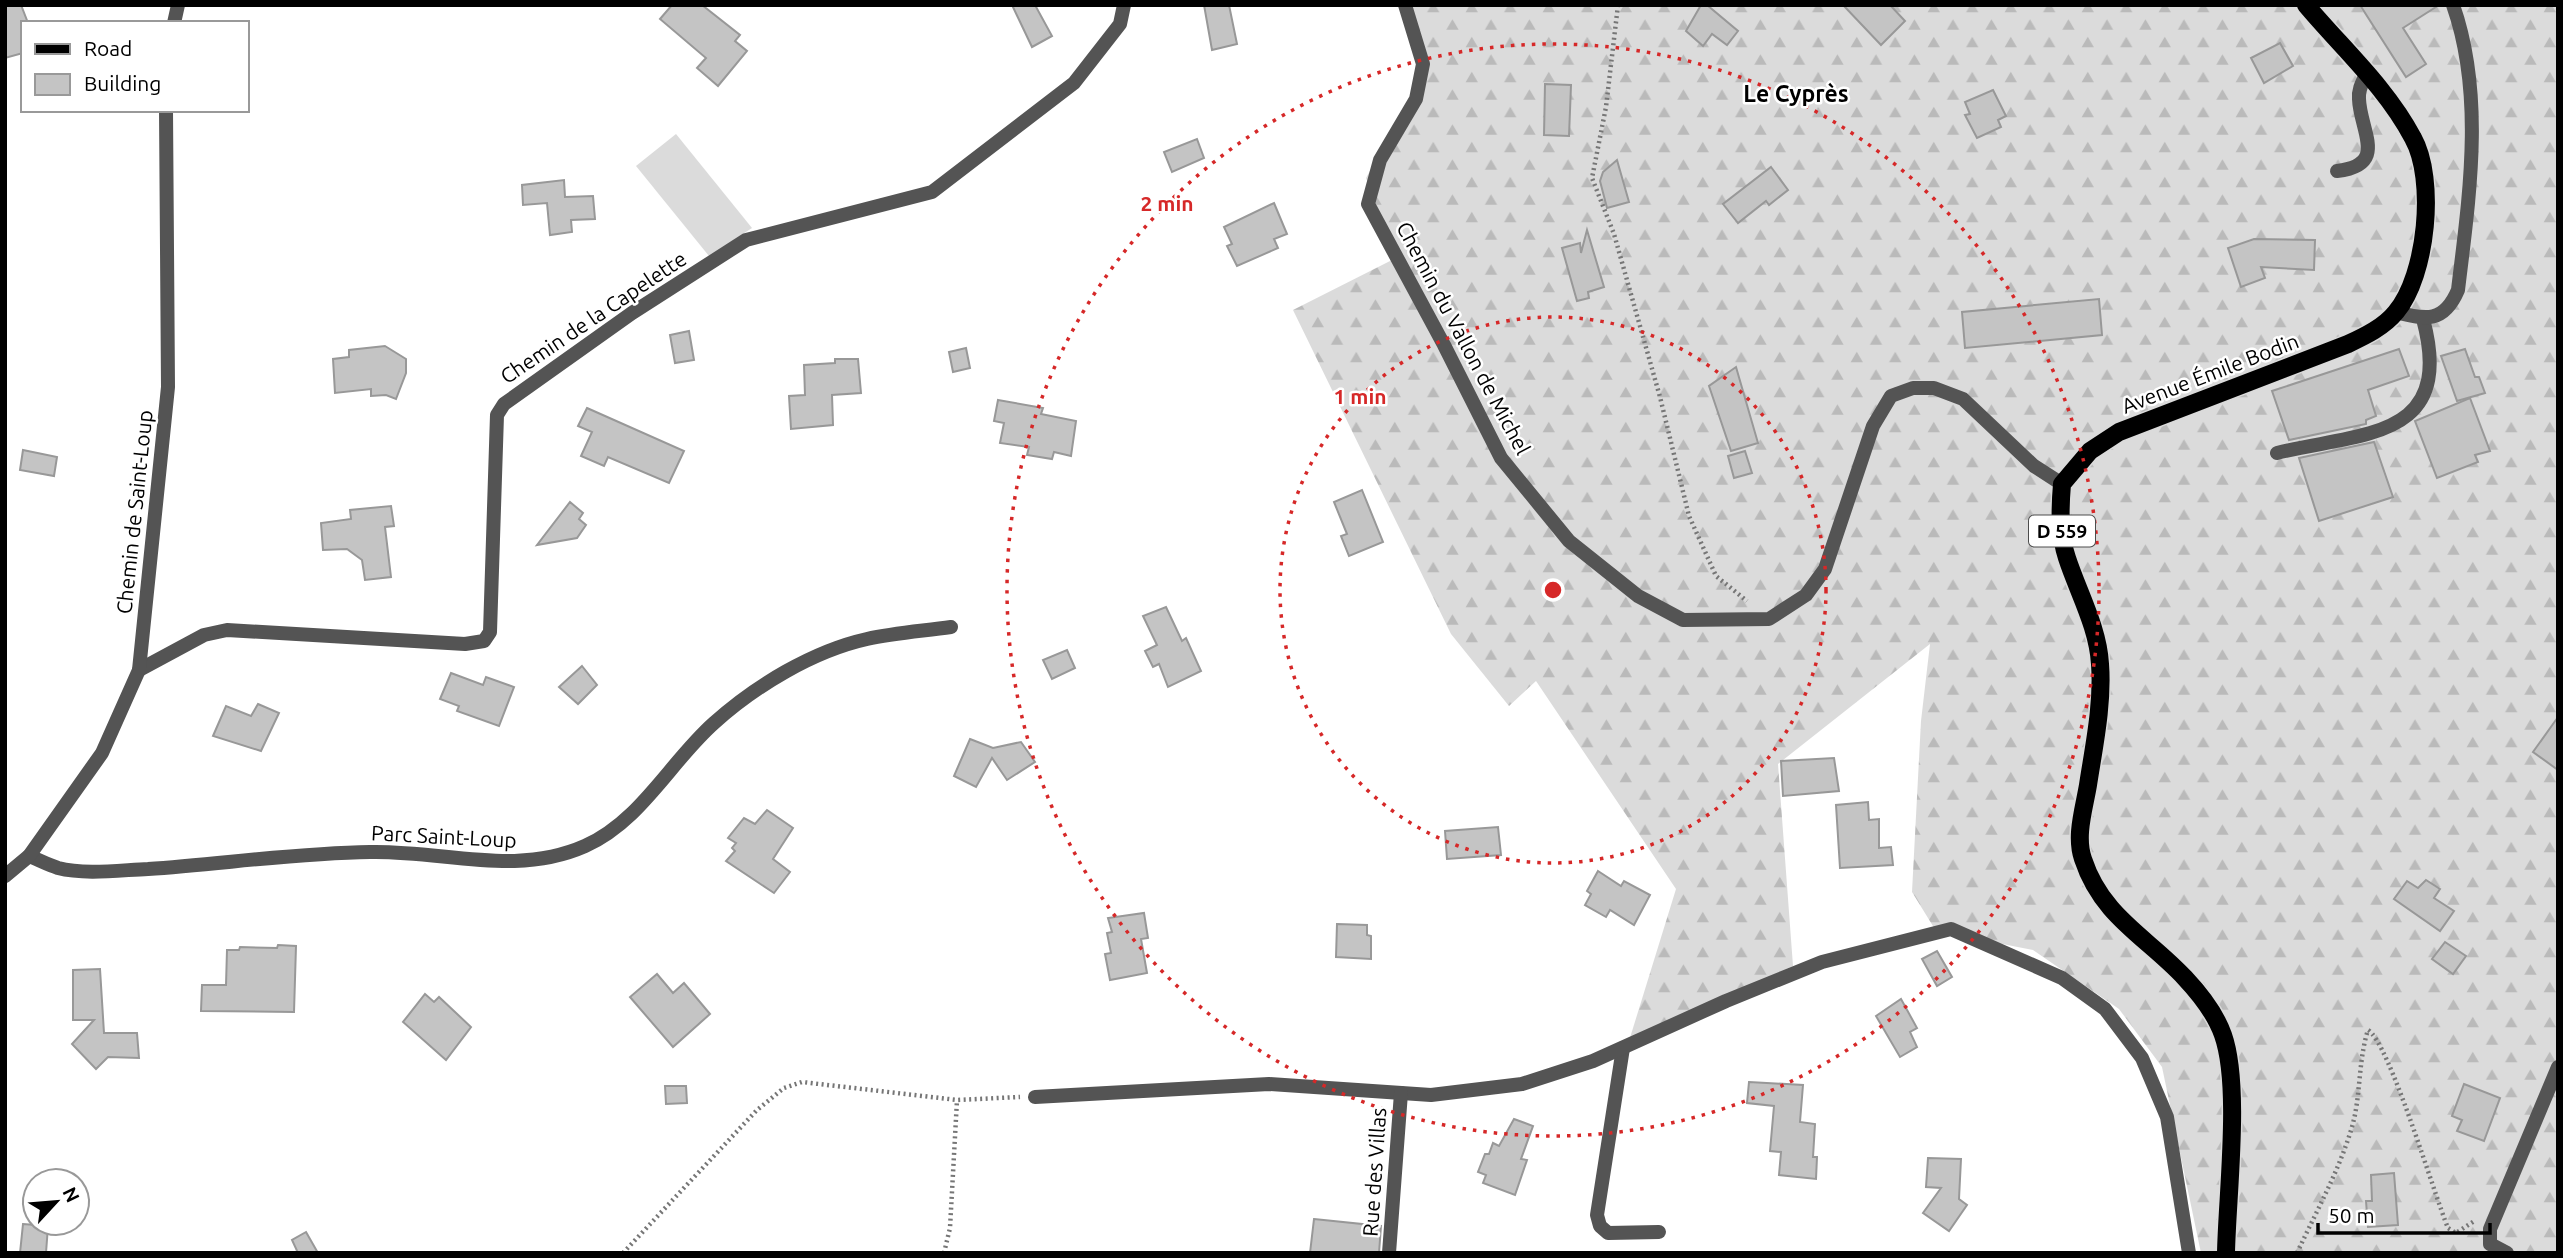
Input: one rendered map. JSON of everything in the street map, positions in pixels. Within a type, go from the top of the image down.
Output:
[{"type":"main road","name":"Avenue Émile Bodin","points":[[2062,484],[2091,451],[2119,432],[2348,344],[2373,331],[2396,312],[2423,253],[2426,194],[2415,140],[2367,72],[2306,5]]},
{"type":"main road","name":"D 559","points":[[2062,484],[2060,519],[2066,555],[2094,634],[2100,662],[2100,698],[2080,823],[2082,858],[2112,914],[2185,978],[2212,1012],[2224,1036],[2230,1076],[2226,1253]]},
{"type":"street","name":"Chemin de la Capelette","points":[[139,670],[204,635],[227,630],[465,644],[484,641],[490,632],[497,415],[504,404],[632,313],[746,240],[932,192],[1073,83],[1120,24],[1124,5]]},
{"type":"street","name":"Chemin du Vallon de Michel","points":[[1405,5],[1423,64],[1416,99],[1380,160],[1368,204],[1501,458],[1569,541],[1639,596],[1683,620],[1769,619]]},
{"type":"street","points":[[2396,312],[2423,319],[2435,317],[2446,309],[2458,290],[2470,191],[2469,65],[2453,5]]},
{"type":"street","points":[[2337,172],[2353,169],[2368,155],[2369,145],[2359,99],[2367,72]]},
{"type":"street","name":"Chemin de Saint-Loup","points":[[5,876],[29,856],[102,753],[139,670],[169,387],[166,112]]},
{"type":"street","points":[[2277,453],[2323,443],[2355,440],[2400,422],[2417,406],[2426,391],[2431,369],[2430,342],[2423,319]]},
{"type":"street","points":[[1769,619],[1806,595],[1825,569],[1873,426],[1891,396],[1913,388],[1934,388],[1963,399],[2034,466],[2062,484]]},
{"type":"street","name":"Parc Saint-Loup","points":[[29,856],[61,869],[114,871],[371,851],[444,855],[497,862],[538,861],[585,846],[618,826],[664,781],[714,723],[785,675],[815,658],[865,639],[951,626]]},
{"type":"street","points":[[1035,1097],[1269,1084],[1431,1096],[1522,1084],[1593,1061],[1726,1001],[1822,962],[1951,929],[2062,978],[2105,1009],[2142,1058],[2167,1117],[2189,1253]]},
{"type":"street","points":[[1623,1048],[1597,1215],[1600,1226],[1608,1233],[1659,1233]]},
{"type":"street","points":[[2507,1253],[2490,1244],[2490,1229],[2558,1067]]},
{"type":"street","name":"Rue des Villas","points":[[1389,1253],[1401,1093]]},
{"type":"path","points":[[1618,5],[1606,107],[1592,178],[1614,234],[1660,397],[1689,516],[1716,576],[1769,619]]},
{"type":"path","points":[[2297,1253],[2333,1178],[2352,1126],[2362,1046],[2368,1030],[2375,1034],[2391,1070],[2448,1228],[2456,1233],[2475,1219],[2490,1229]]},
{"type":"path","points":[[624,1253],[757,1110],[784,1088],[802,1082],[957,1100],[1035,1097]]},
{"type":"path","points":[[944,1253],[950,1227],[957,1100]]},
{"type":"green space","points":[[1403,5],[2558,5],[2558,1253],[2201,1253],[2162,1067],[2119,1009],[2033,950],[1936,931],[1912,892],[1921,721],[1930,644],[1778,764],[1793,966],[1629,1041],[1676,889],[1536,681],[1509,706],[1451,634],[1293,310],[1394,259],[1366,178],[1421,79]]},
{"type":"green space","points":[[676,134],[752,228],[709,256],[636,166]]},
{"type":"building","points":[[5,5],[21,5],[27,21],[21,21],[21,54],[5,58]]},
{"type":"building","points":[[672,5],[702,5],[740,35],[735,41],[747,51],[718,86],[697,68],[706,58],[660,19]]},
{"type":"building","points":[[1012,5],[1035,5],[1052,36],[1032,47]]},
{"type":"building","points":[[1204,5],[1229,5],[1237,44],[1212,50]]},
{"type":"building","points":[[1701,5],[1707,5],[1738,31],[1727,45],[1712,34],[1703,46],[1686,31]]},
{"type":"building","points":[[1843,5],[1890,5],[1905,21],[1881,45]]},
{"type":"building","points":[[2360,5],[2439,5],[2403,28],[2426,64],[2406,77]]},
{"type":"building","points":[[2280,43],[2293,66],[2264,83],[2251,58]]},
{"type":"building","points":[[1545,84],[1571,85],[1569,136],[1544,135]]},
{"type":"building","points":[[1993,90],[2006,116],[1998,120],[2001,127],[1977,138],[1965,115],[1970,114],[1965,102]]},
{"type":"building","points":[[1197,139],[1204,158],[1172,172],[1164,152]]},
{"type":"building","points":[[1617,160],[1629,202],[1607,208],[1600,181],[1603,172]]},
{"type":"building","points":[[1771,167],[1788,190],[1769,205],[1766,201],[1738,223],[1723,204]]},
{"type":"building","points":[[564,180],[565,197],[593,196],[595,219],[571,220],[572,232],[550,235],[547,203],[523,205],[522,185]]},
{"type":"building","points":[[1274,203],[1287,234],[1274,239],[1278,248],[1237,266],[1227,246],[1232,244],[1224,227]]},
{"type":"building","points":[[1587,230],[1604,287],[1588,292],[1589,298],[1577,301],[1562,248],[1580,243],[1581,253]]},
{"type":"building","points":[[2254,239],[2315,240],[2314,270],[2261,267],[2265,278],[2241,287],[2228,248]]},
{"type":"building","points":[[2099,299],[2102,335],[1965,348],[1962,312]]},
{"type":"building","points":[[689,331],[694,360],[675,363],[670,335]]},
{"type":"building","points":[[385,346],[406,359],[406,373],[396,399],[386,395],[371,396],[371,389],[335,393],[333,359],[349,357],[349,350]]},
{"type":"building","points":[[966,348],[970,368],[953,372],[949,352]]},
{"type":"building","points":[[2399,349],[2409,376],[2368,390],[2376,416],[2366,420],[2366,424],[2289,440],[2272,391]]},
{"type":"building","points":[[2465,349],[2475,377],[2479,377],[2485,393],[2457,401],[2441,356]]},
{"type":"building","points":[[835,359],[858,359],[861,393],[832,395],[833,425],[791,429],[789,396],[805,395],[804,365],[835,363]]},
{"type":"building","points":[[1736,367],[1758,443],[1731,451],[1709,386]]},
{"type":"building","points":[[2470,398],[2490,451],[2475,455],[2478,462],[2437,478],[2415,421]]},
{"type":"building","points":[[998,400],[1043,408],[1041,414],[1076,421],[1071,456],[1054,452],[1052,459],[1027,455],[1029,447],[1000,443],[1004,423],[994,421]]},
{"type":"building","points":[[587,408],[684,451],[669,483],[608,457],[604,466],[581,456],[592,432],[578,426]]},
{"type":"building","points":[[2374,442],[2393,497],[2319,521],[2299,458]]},
{"type":"building","points":[[23,450],[57,457],[54,476],[20,470]]},
{"type":"building","points":[[1745,451],[1752,473],[1734,478],[1728,456]]},
{"type":"building","points":[[1362,490],[1383,542],[1349,556],[1341,536],[1347,534],[1334,502]]},
{"type":"building","points":[[570,502],[583,513],[579,519],[586,525],[577,538],[537,545]]},
{"type":"building","points":[[391,506],[394,526],[385,527],[391,577],[365,580],[362,560],[347,549],[323,550],[321,523],[351,519],[350,510]]},
{"type":"building","points":[[1166,607],[1182,641],[1186,638],[1201,671],[1168,687],[1159,664],[1153,667],[1145,651],[1157,645],[1143,616]]},
{"type":"building","points":[[1067,650],[1075,668],[1052,679],[1043,660]]},
{"type":"building","points":[[582,666],[597,685],[578,704],[559,687]]},
{"type":"building","points":[[451,673],[483,685],[486,677],[514,687],[499,726],[457,711],[459,706],[440,699]]},
{"type":"building","points":[[258,704],[279,713],[261,751],[213,736],[226,706],[251,716]]},
{"type":"building","points":[[2558,717],[2558,770],[2533,752]]},
{"type":"building","points":[[970,739],[993,748],[1021,742],[1035,762],[1007,780],[992,758],[976,787],[954,776]]},
{"type":"building","points":[[1834,758],[1839,791],[1783,796],[1781,761]]},
{"type":"building","points":[[1868,802],[1869,820],[1879,819],[1879,848],[1891,847],[1893,865],[1840,868],[1836,805]]},
{"type":"building","points":[[767,810],[793,828],[773,859],[790,872],[774,893],[726,861],[735,851],[732,848],[736,843],[728,838],[744,818],[755,824]]},
{"type":"building","points":[[1498,827],[1501,855],[1447,859],[1445,831]]},
{"type":"building","points":[[1598,871],[1621,886],[1624,881],[1650,895],[1634,925],[1610,910],[1606,917],[1585,905],[1591,894],[1587,891]]},
{"type":"building","points":[[2426,880],[2440,889],[2434,898],[2454,911],[2440,931],[2394,899],[2407,881],[2418,888]]},
{"type":"building","points":[[1144,913],[1148,938],[1141,939],[1147,973],[1110,980],[1105,954],[1111,953],[1107,933],[1112,932],[1108,918]]},
{"type":"building","points":[[1337,924],[1367,925],[1367,935],[1371,936],[1371,959],[1336,957]]},
{"type":"building","points":[[2445,942],[2466,956],[2453,974],[2432,959]]},
{"type":"building","points":[[278,945],[296,946],[294,1012],[201,1011],[202,985],[226,985],[227,950],[239,950],[240,947],[277,948]]},
{"type":"building","points":[[1937,951],[1952,977],[1937,986],[1922,959]]},
{"type":"building","points":[[100,969],[104,1033],[137,1033],[139,1058],[108,1057],[96,1069],[72,1044],[94,1020],[73,1020],[73,970]]},
{"type":"building","points":[[657,974],[673,993],[684,983],[710,1014],[673,1047],[630,997]]},
{"type":"building","points":[[425,994],[434,1002],[439,997],[471,1027],[446,1060],[403,1022]]},
{"type":"building","points":[[1901,999],[1917,1028],[1910,1032],[1917,1047],[1900,1057],[1876,1016]]},
{"type":"building","points":[[1749,1082],[1803,1085],[1800,1122],[1815,1124],[1813,1157],[1817,1157],[1816,1179],[1779,1175],[1781,1152],[1770,1151],[1774,1106],[1747,1103]]},
{"type":"building","points":[[2464,1084],[2500,1098],[2484,1141],[2457,1131],[2462,1120],[2452,1116]]},
{"type":"building","points":[[665,1086],[686,1086],[687,1103],[666,1104]]},
{"type":"building","points":[[1514,1119],[1533,1126],[1521,1159],[1527,1160],[1515,1195],[1483,1183],[1486,1175],[1478,1172],[1485,1154],[1489,1154],[1493,1143],[1499,1146]]},
{"type":"building","points":[[1928,1158],[1961,1159],[1959,1199],[1967,1205],[1949,1231],[1923,1213],[1941,1188],[1926,1187]]},
{"type":"building","points":[[2394,1173],[2398,1225],[2368,1227],[2366,1201],[2372,1201],[2371,1175]]},
{"type":"building","points":[[1314,1219],[1381,1226],[1379,1253],[1310,1253]]},
{"type":"building","points":[[306,1232],[318,1253],[298,1253],[292,1240]]},
{"type":"building","points":[[22,1237],[47,1237],[46,1253],[20,1253]]},
{"type":"district","name":"Le Cyprès","points":[[1796,93]]}]
